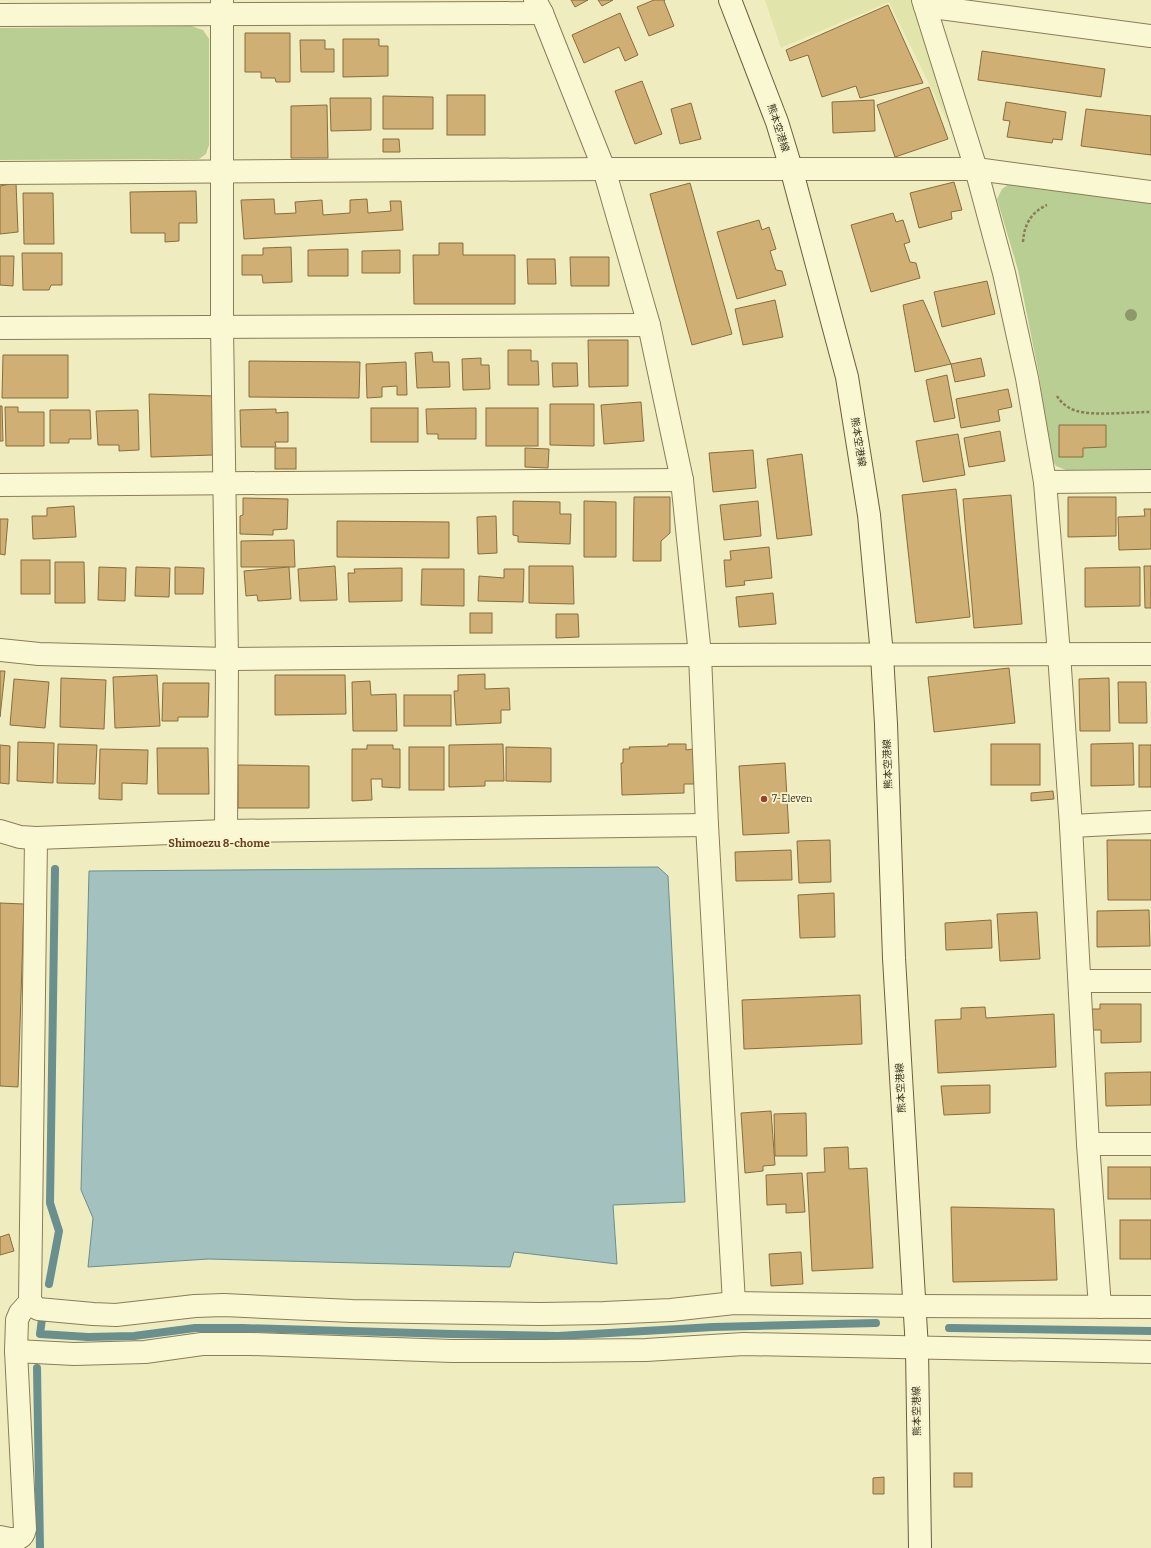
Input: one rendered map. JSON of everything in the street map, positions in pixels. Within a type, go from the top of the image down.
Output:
[{"type":"street","name":"熊本空港線","points":[[730,0],[777,122],[791,168],[847,376],[869,515],[882,655],[886,724],[894,966],[917,1349],[920,1548]]},
{"type":"street","points":[[1100,1307],[1088,1144],[1071,826],[1059,654],[1044,482],[1026,378],[1004,273],[976,168],[924,3],[1151,36]]},
{"type":"street","points":[[0,15],[222,7],[539,6],[604,169],[648,325],[682,480],[700,655],[706,825],[734,1303]]},
{"type":"street","points":[[222,7],[222,327],[227,659],[226,831]]},
{"type":"street","points":[[0,173],[976,168],[1151,192]]},
{"type":"street","points":[[0,328],[648,325]]},
{"type":"street","points":[[0,485],[682,480]]},
{"type":"street","points":[[1044,482],[1151,482]]},
{"type":"street","points":[[0,650],[39,654],[227,659],[700,655],[1151,654]]},
{"type":"street","points":[[1071,826],[1151,822]]},
{"type":"street","points":[[0,830],[20,837],[36,838],[226,831],[706,825]]},
{"type":"street","points":[[0,1538],[15,1540],[19,1539],[25,1529],[16,1351],[17,1320],[20,1313],[30,1302],[36,838]]},
{"type":"street","points":[[1080,981],[1151,981]]},
{"type":"street","points":[[1088,1144],[1151,1144]]},
{"type":"street","points":[[30,1302],[38,1309],[116,1315],[195,1306],[224,1305],[360,1311],[540,1314],[671,1310],[734,1303],[914,1306],[1151,1307]]},
{"type":"street","points":[[16,1351],[82,1354],[145,1352],[202,1344],[452,1351],[638,1350],[744,1344],[917,1349],[1151,1352]]},
{"type":"path","points":[[1024,247],[1024,234],[1029,219],[1036,212],[1051,204]]},
{"type":"path","points":[[1056,395],[1068,408],[1077,412],[1151,412]]},
{"type":"green space","points":[[765,0],[911,0],[958,143],[889,2],[781,48]]},
{"type":"green space","points":[[191,26],[203,30],[209,39],[209,145],[206,154],[199,159],[0,160],[0,28]]},
{"type":"green space","points":[[1009,184],[1151,203],[1151,469],[1066,470],[1056,466],[1051,458],[1039,375],[1018,270],[997,199],[1002,189]]},
{"type":"water","points":[[658,867],[668,876],[685,1202],[613,1205],[617,1264],[514,1252],[510,1267],[208,1259],[88,1267],[93,1218],[81,1190],[89,871]]},
{"type":"building","points":[[571,0],[588,0],[575,7]]},
{"type":"building","points":[[598,0],[613,0],[602,6]]},
{"type":"building","points":[[654,0],[665,0],[664,1],[674,26],[649,36],[637,7]]},
{"type":"building","points":[[888,5],[923,83],[860,98],[856,86],[822,97],[808,55],[790,61],[786,50]]},
{"type":"building","points":[[620,13],[638,55],[625,61],[619,47],[584,63],[572,35]]},
{"type":"building","points":[[245,33],[290,33],[290,82],[276,82],[275,78],[261,78],[261,72],[245,72]]},
{"type":"building","points":[[343,39],[379,39],[379,46],[388,46],[388,76],[343,77]]},
{"type":"building","points":[[300,40],[325,40],[325,49],[334,49],[334,72],[301,72]]},
{"type":"building","points":[[982,51],[1105,69],[1101,97],[978,80]]},
{"type":"building","points":[[642,81],[662,134],[635,144],[615,91]]},
{"type":"building","points":[[929,87],[948,139],[895,157],[877,105]]},
{"type":"building","points":[[447,95],[485,95],[485,135],[447,135]]},
{"type":"building","points":[[383,96],[433,97],[433,129],[383,129]]},
{"type":"building","points":[[330,98],[371,98],[371,130],[331,131]]},
{"type":"building","points":[[874,100],[875,131],[833,133],[832,102]]},
{"type":"building","points":[[1006,102],[1066,112],[1062,140],[1053,139],[1052,143],[1007,137],[1010,121],[1003,120]]},
{"type":"building","points":[[691,103],[701,139],[680,144],[671,109]]},
{"type":"building","points":[[327,105],[328,158],[291,158],[291,106]]},
{"type":"building","points":[[1086,109],[1151,116],[1151,155],[1081,146]]},
{"type":"building","points":[[383,139],[399,139],[400,152],[383,152]]},
{"type":"building","points":[[954,182],[962,210],[951,212],[952,219],[919,228],[910,193]]},
{"type":"building","points":[[16,183],[18,232],[0,234],[0,186]]},
{"type":"building","points":[[690,183],[732,334],[692,345],[650,194]]},
{"type":"building","points":[[196,191],[197,223],[179,223],[179,241],[165,242],[165,233],[131,233],[130,192]]},
{"type":"building","points":[[23,193],[53,193],[54,244],[24,244]]},
{"type":"building","points":[[274,199],[275,214],[296,213],[295,202],[322,200],[323,215],[350,213],[350,200],[367,199],[368,213],[391,211],[390,201],[401,201],[403,230],[244,239],[241,200]]},
{"type":"building","points":[[893,213],[896,222],[903,220],[910,242],[904,244],[910,262],[916,263],[920,278],[871,292],[851,225]]},
{"type":"building","points":[[759,220],[762,230],[769,227],[776,249],[770,251],[776,270],[782,271],[786,285],[737,299],[717,232]]},
{"type":"building","points":[[439,243],[463,243],[463,255],[515,255],[515,304],[414,304],[413,255],[439,255]]},
{"type":"building","points":[[291,247],[292,282],[263,283],[262,275],[242,275],[242,255],[263,255],[263,248]]},
{"type":"building","points":[[348,249],[348,276],[308,276],[308,250]]},
{"type":"building","points":[[400,250],[400,273],[362,273],[362,251]]},
{"type":"building","points":[[22,253],[62,253],[62,285],[51,285],[49,290],[23,290]]},
{"type":"building","points":[[0,256],[14,256],[13,286],[0,285]]},
{"type":"building","points":[[570,257],[609,257],[609,286],[571,286]]},
{"type":"building","points":[[527,259],[555,259],[556,284],[528,284]]},
{"type":"building","points":[[987,281],[995,314],[942,327],[934,292]]},
{"type":"building","points":[[775,300],[783,337],[743,345],[735,309]]},
{"type":"building","points":[[923,300],[951,364],[915,372],[903,305]]},
{"type":"building","points":[[588,340],[628,340],[628,386],[589,387]]},
{"type":"building","points":[[508,350],[531,350],[531,361],[538,361],[539,385],[508,385]]},
{"type":"building","points":[[432,352],[433,362],[449,362],[450,387],[417,388],[415,353]]},
{"type":"building","points":[[3,355],[68,355],[68,398],[2,398]]},
{"type":"building","points":[[481,358],[481,365],[489,365],[490,389],[463,390],[462,359]]},
{"type":"building","points":[[981,358],[985,376],[955,382],[951,364]]},
{"type":"building","points":[[249,361],[360,362],[359,398],[249,397]]},
{"type":"building","points":[[406,362],[407,395],[397,395],[397,386],[382,387],[382,397],[367,398],[366,364]]},
{"type":"building","points":[[552,363],[577,363],[578,386],[553,387]]},
{"type":"building","points":[[947,375],[955,418],[934,422],[926,380]]},
{"type":"building","points":[[1008,389],[1012,407],[998,410],[1000,421],[961,428],[956,399]]},
{"type":"building","points":[[149,394],[215,396],[213,455],[151,457]]},
{"type":"building","points":[[641,402],[644,441],[604,444],[601,405]]},
{"type":"building","points":[[550,404],[594,404],[594,446],[550,445]]},
{"type":"building","points":[[0,406],[2,406],[3,441],[0,441]]},
{"type":"building","points":[[5,407],[18,407],[18,412],[44,412],[44,446],[6,446]]},
{"type":"building","points":[[371,408],[418,408],[418,442],[371,442]]},
{"type":"building","points":[[476,408],[476,439],[438,439],[438,434],[427,434],[426,409]]},
{"type":"building","points":[[486,408],[538,408],[538,446],[486,446]]},
{"type":"building","points":[[276,409],[276,413],[288,412],[288,442],[275,442],[276,447],[241,447],[240,410]]},
{"type":"building","points":[[50,410],[90,410],[91,439],[69,439],[69,443],[50,443]]},
{"type":"building","points":[[138,410],[139,450],[119,451],[119,445],[98,445],[96,411]]},
{"type":"building","points":[[1059,425],[1106,425],[1106,447],[1083,448],[1083,457],[1059,457]]},
{"type":"building","points":[[1000,431],[1005,461],[969,467],[964,438]]},
{"type":"building","points":[[958,434],[965,475],[923,482],[916,441]]},
{"type":"building","points":[[275,448],[296,448],[296,469],[275,469]]},
{"type":"building","points":[[525,448],[549,449],[548,468],[525,467]]},
{"type":"building","points":[[753,450],[756,488],[713,492],[709,453]]},
{"type":"building","points":[[802,454],[812,535],[777,539],[767,459]]},
{"type":"building","points":[[956,489],[970,617],[916,623],[902,495]]},
{"type":"building","points":[[1011,495],[1022,624],[974,628],[963,499]]},
{"type":"building","points":[[634,497],[670,497],[670,533],[661,541],[661,561],[633,561]]},
{"type":"building","points":[[1068,497],[1116,497],[1116,536],[1068,537]]},
{"type":"building","points":[[243,498],[288,499],[287,529],[273,530],[273,535],[240,534],[240,516],[243,515]]},
{"type":"building","points":[[513,501],[560,502],[560,514],[571,514],[570,544],[518,542],[518,536],[513,535]]},
{"type":"building","points":[[584,501],[616,502],[616,557],[584,557]]},
{"type":"building","points":[[758,501],[761,536],[724,540],[720,505]]},
{"type":"building","points":[[74,506],[76,537],[33,539],[32,516],[47,516],[47,508]]},
{"type":"building","points":[[1144,509],[1151,509],[1151,549],[1119,550],[1118,517],[1145,516]]},
{"type":"building","points":[[496,516],[497,553],[478,554],[477,517]]},
{"type":"building","points":[[0,519],[8,519],[5,555],[0,554]]},
{"type":"building","points":[[337,521],[449,522],[449,558],[337,557]]},
{"type":"building","points":[[294,540],[295,567],[241,567],[241,541]]},
{"type":"building","points":[[769,547],[772,578],[744,581],[745,585],[726,587],[724,560],[731,560],[730,551]]},
{"type":"building","points":[[21,560],[50,560],[50,594],[21,594]]},
{"type":"building","points":[[55,562],[84,562],[85,603],[55,603]]},
{"type":"building","points":[[335,566],[337,600],[300,601],[298,569]]},
{"type":"building","points":[[529,566],[573,566],[574,604],[529,603]]},
{"type":"building","points":[[1144,566],[1151,566],[1151,608],[1145,608]]},
{"type":"building","points":[[99,567],[126,568],[125,601],[98,600]]},
{"type":"building","points":[[136,567],[170,568],[169,597],[135,596]]},
{"type":"building","points":[[175,567],[204,568],[203,594],[175,594]]},
{"type":"building","points":[[289,567],[291,599],[258,601],[257,595],[246,596],[244,571]]},
{"type":"building","points":[[1140,567],[1140,606],[1085,607],[1085,568]]},
{"type":"building","points":[[402,568],[402,601],[349,602],[348,573],[355,573],[354,569]]},
{"type":"building","points":[[422,569],[464,569],[464,606],[421,605]]},
{"type":"building","points":[[504,569],[524,569],[523,602],[478,601],[479,576],[504,578]]},
{"type":"building","points":[[773,593],[776,624],[739,627],[736,597]]},
{"type":"building","points":[[470,613],[492,613],[492,633],[470,633]]},
{"type":"building","points":[[556,614],[578,614],[579,637],[556,638]]},
{"type":"building","points":[[1009,668],[1015,723],[934,732],[928,677]]},
{"type":"building","points":[[0,671],[5,671],[0,717]]},
{"type":"building","points":[[485,674],[485,689],[509,688],[510,710],[501,710],[501,723],[456,725],[454,691],[458,691],[458,675]]},
{"type":"building","points":[[157,675],[160,726],[115,728],[113,677]]},
{"type":"building","points":[[275,675],[345,675],[346,714],[275,715]]},
{"type":"building","points":[[61,678],[106,680],[104,729],[60,727]]},
{"type":"building","points":[[1109,678],[1110,731],[1080,731],[1079,679]]},
{"type":"building","points":[[14,679],[49,682],[45,728],[10,725]]},
{"type":"building","points":[[370,681],[371,695],[396,694],[397,731],[353,731],[352,682]]},
{"type":"building","points":[[1118,682],[1146,682],[1147,723],[1119,723]]},
{"type":"building","points":[[163,683],[209,683],[208,717],[178,717],[178,721],[162,721]]},
{"type":"building","points":[[404,695],[451,695],[451,726],[404,726]]},
{"type":"building","points":[[18,742],[54,743],[53,783],[17,781]]},
{"type":"building","points":[[1133,743],[1134,785],[1091,786],[1091,744]]},
{"type":"building","points":[[58,744],[97,745],[95,784],[57,783]]},
{"type":"building","points":[[503,744],[504,781],[485,781],[485,786],[449,787],[449,745]]},
{"type":"building","points":[[668,744],[686,744],[686,750],[693,749],[694,784],[684,784],[684,793],[622,795],[621,763],[623,763],[623,749],[630,749],[629,747],[668,746]]},
{"type":"building","points":[[991,744],[1040,744],[1040,785],[991,785]]},
{"type":"building","points":[[0,745],[10,746],[9,784],[0,783]]},
{"type":"building","points":[[367,745],[393,745],[393,749],[400,749],[400,788],[382,787],[382,779],[371,779],[372,800],[352,801],[352,749],[367,749]]},
{"type":"building","points":[[1139,745],[1151,745],[1151,787],[1139,787]]},
{"type":"building","points":[[409,747],[444,747],[444,790],[409,790]]},
{"type":"building","points":[[506,747],[551,748],[551,782],[506,781]]},
{"type":"building","points":[[157,748],[208,748],[209,794],[158,794]]},
{"type":"building","points":[[100,749],[148,750],[147,784],[122,783],[122,800],[99,799]]},
{"type":"building","name":"7-Eleven","points":[[785,763],[789,833],[743,835],[739,766]]},
{"type":"building","points":[[238,765],[309,766],[309,808],[238,808]]},
{"type":"building","points":[[1053,791],[1054,799],[1031,801],[1031,793]]},
{"type":"building","points":[[830,840],[831,882],[799,883],[797,841]]},
{"type":"building","points":[[1107,840],[1151,840],[1151,900],[1108,900]]},
{"type":"building","points":[[791,850],[792,880],[736,881],[735,852]]},
{"type":"building","points":[[834,893],[835,937],[800,938],[798,895]]},
{"type":"building","points":[[0,903],[24,904],[18,1087],[0,1086]]},
{"type":"building","points":[[1149,910],[1150,946],[1097,947],[1097,911]]},
{"type":"building","points":[[1037,912],[1040,959],[1000,961],[997,914]]},
{"type":"building","points":[[991,920],[992,948],[946,950],[945,923]]},
{"type":"building","points":[[860,995],[862,1044],[744,1049],[742,1000]]},
{"type":"building","points":[[1100,1004],[1141,1004],[1141,1042],[1101,1043],[1101,1030],[1091,1030],[1090,1009],[1100,1009]]},
{"type":"building","points":[[985,1007],[986,1018],[1054,1014],[1056,1067],[938,1073],[935,1020],[961,1019],[961,1008]]},
{"type":"building","points":[[1151,1072],[1151,1105],[1106,1106],[1105,1073]]},
{"type":"building","points":[[990,1085],[990,1113],[944,1115],[941,1086]]},
{"type":"building","points":[[771,1111],[775,1165],[763,1166],[763,1171],[745,1173],[741,1113]]},
{"type":"building","points":[[806,1113],[807,1156],[775,1156],[774,1114]]},
{"type":"building","points":[[848,1147],[849,1169],[867,1168],[873,1268],[812,1271],[807,1173],[825,1172],[824,1148]]},
{"type":"building","points":[[1108,1167],[1151,1167],[1151,1199],[1108,1199]]},
{"type":"building","points":[[802,1173],[805,1212],[786,1213],[786,1204],[767,1205],[766,1175]]},
{"type":"building","points":[[951,1207],[1054,1209],[1057,1280],[953,1282]]},
{"type":"building","points":[[1120,1220],[1151,1220],[1151,1259],[1120,1259]]},
{"type":"building","points":[[9,1234],[14,1251],[0,1255],[0,1237]]},
{"type":"building","points":[[801,1252],[803,1284],[771,1286],[769,1254]]},
{"type":"building","points":[[954,1473],[972,1473],[972,1487],[954,1487]]},
{"type":"building","points":[[884,1477],[884,1494],[873,1494],[873,1478]]},
{"type":"waterway","points":[[49,1284],[59,1231],[50,1203],[55,869]]},
{"type":"waterway","points":[[42,1319],[40,1334],[88,1337],[134,1336],[195,1328],[558,1336],[713,1327],[876,1323]]},
{"type":"waterway","points":[[949,1328],[1151,1331]]},
{"type":"waterway","points":[[37,1368],[40,1548]]},
{"type":"place","name":"7-Eleven","points":[[764,799]]},
{"type":"district","name":"Shimoezu 8-chome","points":[[219,843]]}]
